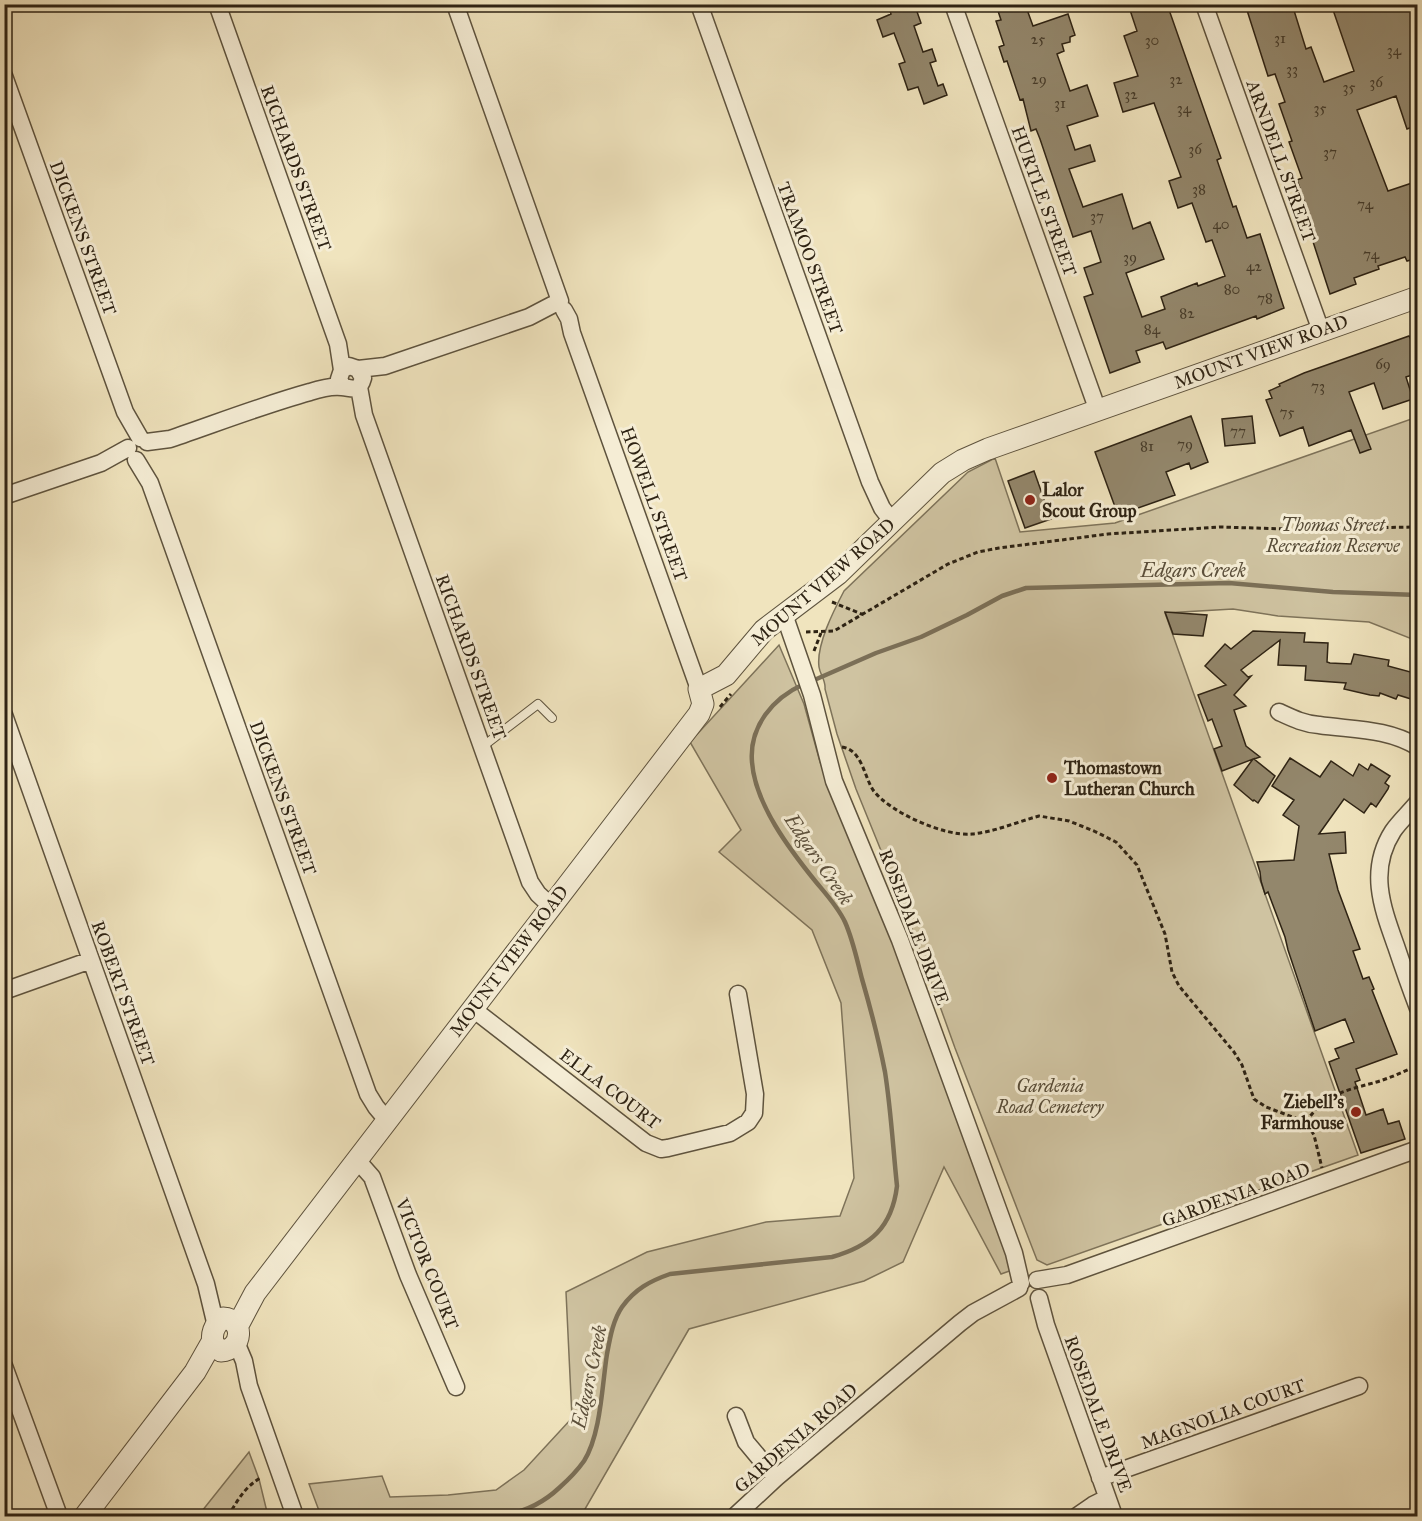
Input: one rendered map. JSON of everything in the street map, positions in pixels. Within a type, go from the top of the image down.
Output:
[{"type":"street","name":"RICHARDS STREET","points":[[217,4],[534,889],[551,906]]},
{"type":"street","name":"HOWELL STREET","points":[[455,4],[553,281],[557,308],[572,333],[699,689]]},
{"type":"street","name":"TRAMOO STREET","points":[[699,4],[870,482],[882,508],[892,521]]},
{"type":"street","name":"HURTLE STREET","points":[[953,4],[1098,411]]},
{"type":"street","name":"ARNDELL STREET","points":[[1204,4],[1321,331]]},
{"type":"street","name":"DICKENS STREET","points":[[4,76],[368,1094],[387,1120]]},
{"type":"street","name":"MOUNT VIEW ROAD","points":[[85,1516],[699,714],[703,704],[699,689],[726,675],[764,630],[817,591],[852,561],[942,473],[963,460],[1418,297]]},
{"type":"street","points":[[4,496],[557,308]]},
{"type":"street","name":"ROSEDALE DRIVE","points":[[784,614],[812,695],[834,781],[892,920],[1014,1253],[1046,1325],[1114,1516]]},
{"type":"street","points":[[1279,712],[1298,721],[1318,725],[1365,729],[1390,734],[1418,747]]},
{"type":"street","name":"ROBERT STREET","points":[[4,715],[206,1284],[225,1334],[244,1361],[249,1386],[296,1516]]},
{"type":"street","points":[[1418,802],[1394,830],[1385,847],[1380,864],[1379,882],[1384,911],[1418,1008]]},
{"type":"street","points":[[4,991],[91,960]]},
{"type":"street","name":"ELLA COURT","points":[[473,1009],[646,1143],[661,1149],[730,1133],[748,1122],[754,1113],[755,1094],[738,994]]},
{"type":"street","name":"GARDENIA ROAD","points":[[735,1516],[776,1478],[973,1313],[996,1301],[1418,1149]]},
{"type":"street","name":"VICTOR COURT","points":[[357,1160],[372,1177],[408,1275],[456,1387]]},
{"type":"street","points":[[4,1366],[59,1516]]},
{"type":"street","name":"MAGNOLIA COURT","points":[[1100,1478],[1359,1386]]},
{"type":"street","points":[[736,1416],[746,1442],[776,1478]]},
{"type":"street","points":[[1077,1516],[1107,1498]]},
{"type":"lane","points":[[482,747],[538,704],[552,718]]},
{"type":"path","points":[[813,655],[821,633],[834,631],[948,564],[978,552],[1108,534],[1220,527],[1288,529],[1418,527]]},
{"type":"path","points":[[817,591],[832,602],[864,615]]},
{"type":"path","points":[[838,740],[840,747],[851,749],[856,755],[873,789],[882,800],[910,818],[963,835],[1039,816],[1050,817],[1069,821],[1116,842],[1137,865],[1143,878],[1165,934],[1174,978],[1234,1052],[1242,1065],[1254,1099],[1266,1107],[1306,1122],[1314,1135],[1327,1183]]},
{"type":"path","points":[[1306,1122],[1314,1109],[1333,1095],[1396,1075],[1418,1065]]},
{"type":"path","points":[[228,1516],[242,1493],[260,1478]]},
{"type":"green space","points":[[1417,417],[1417,641],[1369,622],[1278,616],[1233,609],[1165,613],[1358,1155],[1047,1265],[1037,1260],[837,734],[819,667],[820,649],[831,618],[844,591],[968,472],[995,458],[1020,532],[1115,523]]},
{"type":"green space","points":[[779,645],[804,704],[820,762],[874,893],[1015,1269],[1001,1274],[944,1167],[903,1262],[864,1281],[689,1329],[581,1516],[321,1516],[309,1484],[382,1476],[390,1497],[448,1495],[496,1490],[524,1470],[572,1418],[566,1292],[647,1252],[766,1222],[840,1216],[854,1178],[841,1003],[812,930],[719,852],[741,830],[690,742]]},
{"type":"green space","points":[[249,1452],[259,1479],[268,1516],[198,1516]]},
{"type":"building","points":[[1007,4],[1025,4],[1033,26],[1068,14],[1075,35],[1070,37],[1070,42],[1062,44],[1064,51],[1057,54],[1070,91],[1087,85],[1098,116],[1067,126],[1075,150],[1090,145],[1095,161],[1069,169],[1083,207],[1122,194],[1133,229],[1150,222],[1164,259],[1126,273],[1142,317],[1165,309],[1161,297],[1197,283],[1198,286],[1225,276],[1212,240],[1206,242],[1192,203],[1178,208],[1169,181],[1181,177],[1154,103],[1123,112],[1114,83],[1138,76],[1124,36],[1137,31],[1128,4],[1167,4],[1221,158],[1217,160],[1233,207],[1236,206],[1247,238],[1260,234],[1284,308],[1166,349],[1163,342],[1136,351],[1140,362],[1110,373],[1084,297],[1093,294],[1084,268],[1101,262],[1091,231],[1073,237],[1040,139],[1036,129],[1031,131],[1023,99],[1020,100],[1007,61],[1004,62],[999,47],[1004,45],[996,21],[1001,20],[997,8]]},
{"type":"building","points":[[1245,4],[1292,4],[1306,49],[1311,47],[1324,82],[1354,71],[1331,4],[1413,4],[1418,17],[1418,125],[1407,129],[1396,96],[1357,110],[1388,191],[1412,183],[1418,197],[1418,258],[1407,261],[1405,257],[1378,266],[1379,269],[1354,278],[1356,284],[1330,294],[1304,214],[1308,212],[1297,180],[1302,178],[1279,104],[1285,102],[1275,74],[1268,76]]},
{"type":"building","points":[[903,6],[904,10],[915,6],[921,23],[914,26],[923,52],[932,49],[936,61],[930,63],[938,86],[943,84],[947,95],[924,104],[918,87],[908,90],[899,64],[905,62],[894,33],[883,37],[877,20]]},
{"type":"building","points":[[1409,336],[1414,344],[1418,342],[1418,373],[1406,377],[1413,399],[1383,409],[1374,383],[1349,392],[1371,449],[1360,453],[1351,430],[1309,446],[1303,427],[1280,436],[1266,400],[1272,398],[1269,391],[1304,373]]},
{"type":"building","points":[[1191,416],[1208,462],[1191,469],[1189,463],[1166,472],[1175,495],[1118,515],[1095,452]]},
{"type":"building","points":[[1252,416],[1255,443],[1225,446],[1222,419]]},
{"type":"building","name":"Lalor Scout Group","points":[[1034,471],[1051,519],[1025,528],[1008,481]]},
{"type":"building","points":[[1165,612],[1207,615],[1203,636],[1173,634]]},
{"type":"building","points":[[1253,631],[1305,633],[1304,642],[1328,643],[1327,662],[1330,663],[1351,664],[1354,654],[1389,660],[1388,666],[1418,674],[1418,695],[1413,692],[1411,699],[1398,695],[1396,699],[1380,693],[1379,696],[1370,695],[1344,689],[1346,683],[1305,680],[1306,666],[1278,665],[1280,640],[1241,670],[1248,677],[1251,676],[1234,695],[1246,706],[1234,710],[1246,746],[1260,757],[1254,759],[1275,776],[1258,803],[1234,785],[1253,759],[1222,771],[1214,749],[1222,746],[1212,719],[1208,721],[1198,695],[1226,685],[1205,666],[1225,644],[1231,649]]},
{"type":"building","points":[[1290,758],[1320,777],[1331,761],[1353,776],[1359,764],[1368,770],[1371,764],[1390,776],[1385,783],[1389,786],[1388,789],[1376,807],[1371,803],[1364,813],[1344,799],[1319,834],[1345,832],[1346,853],[1329,854],[1338,890],[1360,949],[1353,951],[1363,979],[1369,977],[1397,1054],[1356,1069],[1360,1080],[1355,1082],[1366,1115],[1383,1109],[1388,1124],[1399,1121],[1405,1139],[1361,1153],[1329,1062],[1339,1058],[1335,1049],[1354,1042],[1345,1019],[1315,1031],[1285,937],[1268,892],[1265,894],[1257,862],[1294,860],[1299,826],[1283,815],[1294,800],[1272,786]]},
{"type":"waterway","name":"Edgars Creek","points":[[812,681],[876,653],[921,637],[1002,596],[1026,588],[1229,583],[1333,592],[1418,595]]},
{"type":"waterway","name":"Edgars Creek","points":[[499,1516],[516,1513],[546,1499],[569,1479],[584,1461],[594,1437],[614,1323],[622,1307],[638,1290],[670,1274],[832,1257],[868,1241],[885,1224],[890,1213],[897,1186],[887,1086],[853,943],[839,911],[795,856],[775,826],[760,794],[752,762],[754,737],[765,715],[782,697],[804,684]]},
{"type":"place","name":"Lalor Scout Group","points":[[1030,500]]},
{"type":"place","name":"Thomastown Lutheran Church","points":[[1052,778]]},
{"type":"place","name":"Ziebell's Farmhouse","points":[[1356,1112]]},
{"type":"park label","name":"Thomas Street Recreation Reserve","points":[[1333,535]]},
{"type":"park label","name":"Gardenia Road Cemetery","points":[[1050,1096]]}]
